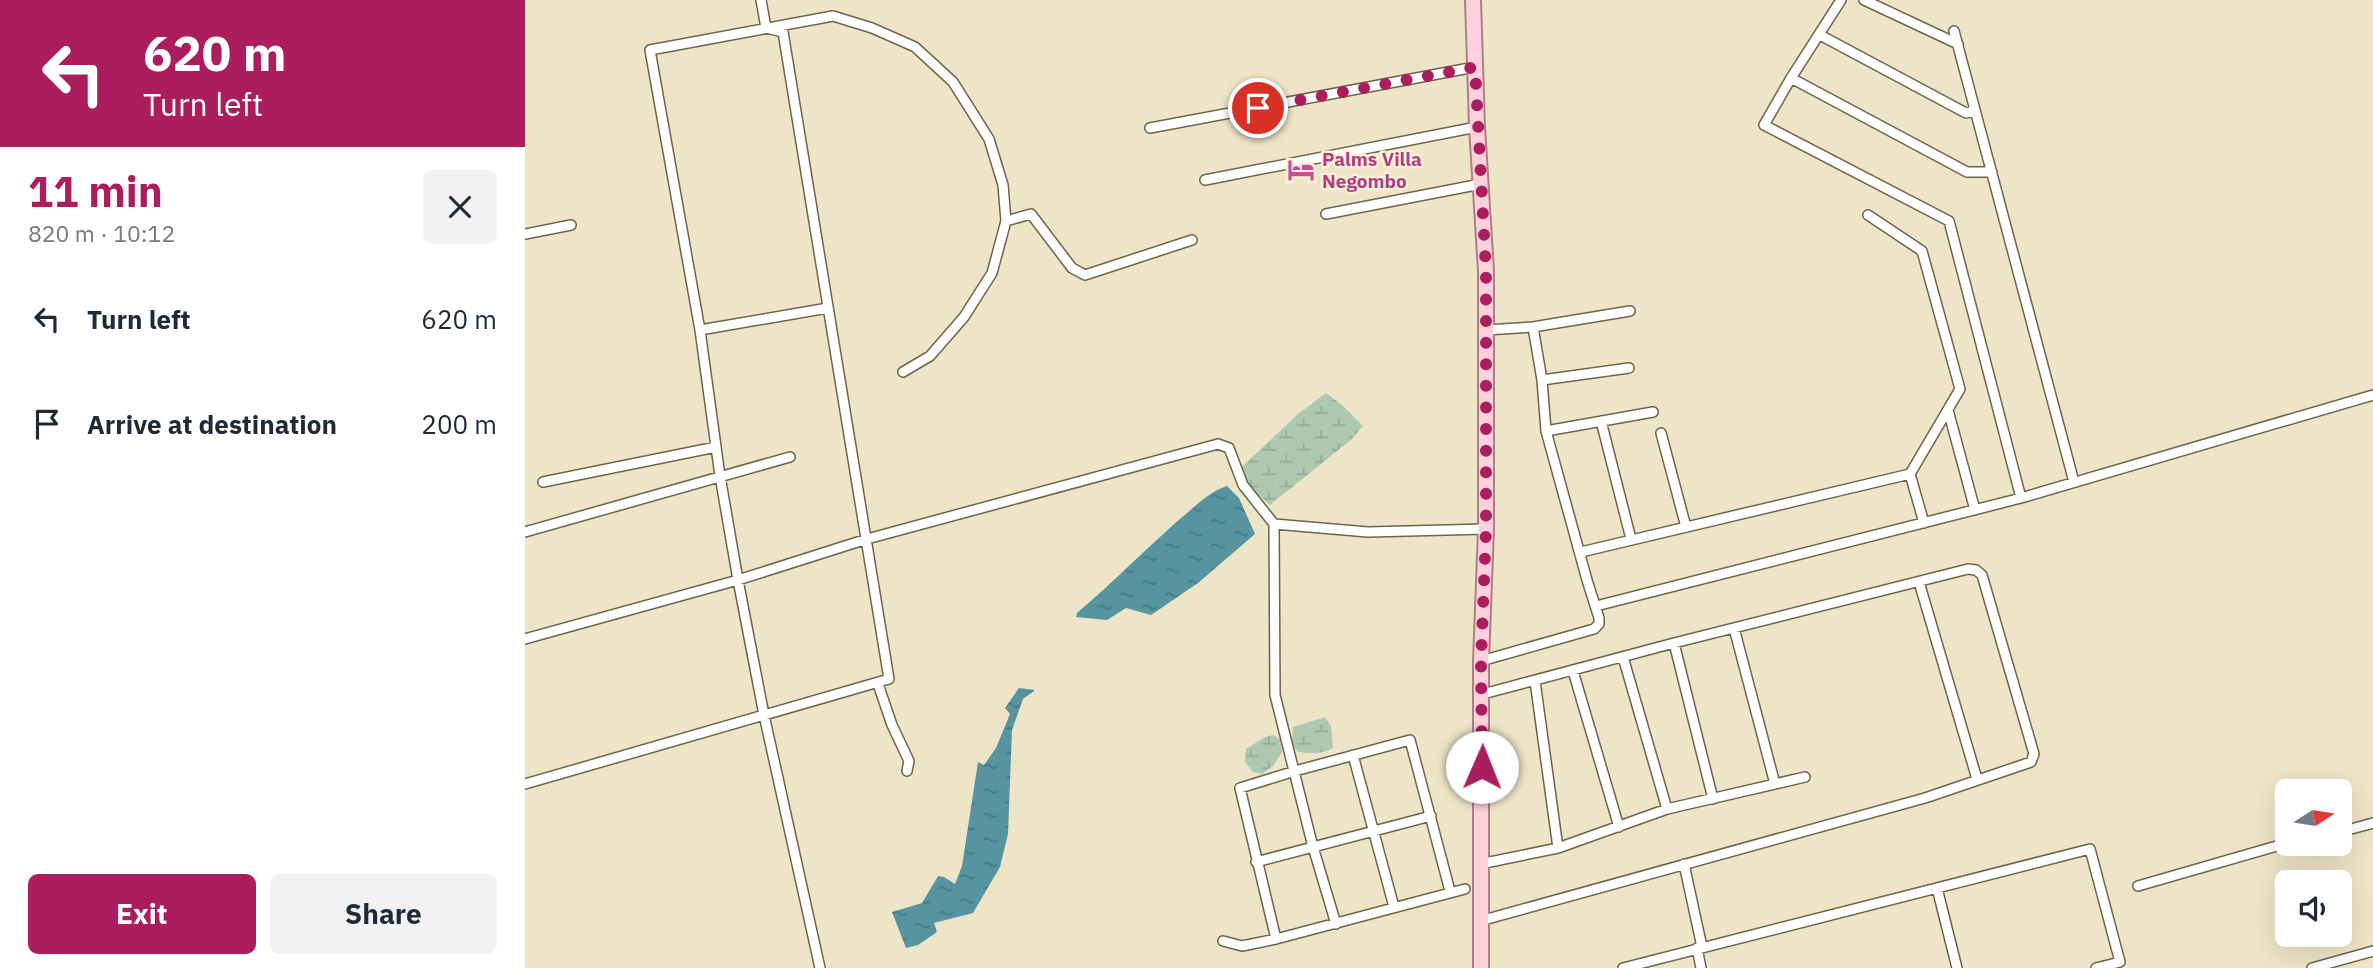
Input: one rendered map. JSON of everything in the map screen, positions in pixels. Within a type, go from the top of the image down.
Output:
[{"type":"main road","points":[[1473,0],[1486,271],[1486,530],[1481,661],[1481,968]]},
{"type":"street","points":[[761,0],[766,28]]},
{"type":"street","points":[[1841,0],[1791,78],[1765,125],[1949,221],[2021,498]]},
{"type":"street","points":[[1864,0],[1958,44]]},
{"type":"street","points":[[820,968],[764,715],[738,579],[720,476],[700,330],[650,50],[832,16],[872,28],[915,47],[953,82],[989,139],[1003,185],[1006,220],[992,273],[964,317],[930,356],[903,372]]},
{"type":"street","points":[[525,784],[889,679],[783,32],[766,28]]},
{"type":"street","points":[[1954,31],[2074,482]]},
{"type":"street","points":[[1820,35],[1966,113],[1975,111]]},
{"type":"street","points":[[1150,128],[1475,67]]},
{"type":"street","points":[[1791,78],[1967,172],[1991,172]]},
{"type":"street","points":[[1205,180],[1477,127]]},
{"type":"street","points":[[1326,214],[1481,184]]},
{"type":"street","points":[[1006,220],[1031,214],[1072,268],[1085,275],[1192,240]]},
{"type":"street","points":[[1581,552],[1910,474],[1960,389],[1922,251],[1868,215]]},
{"type":"street","points":[[525,234],[571,225]]},
{"type":"street","points":[[700,330],[828,308]]},
{"type":"street","points":[[1486,330],[1533,327],[1630,311]]},
{"type":"street","points":[[1481,661],[1594,629],[1599,624],[1546,431],[1542,380],[1533,327]]},
{"type":"street","points":[[1542,380],[1629,368]]},
{"type":"street","points":[[1596,606],[2021,498],[2373,395]]},
{"type":"street","points":[[1948,410],[1975,510]]},
{"type":"street","points":[[1546,431],[1653,412]]},
{"type":"street","points":[[1601,421],[1631,539]]},
{"type":"street","points":[[1661,433],[1686,527]]},
{"type":"street","points":[[525,639],[738,579],[867,539],[1218,444],[1229,448],[1243,485],[1274,524],[1275,695],[1313,847],[1336,924]]},
{"type":"street","points":[[543,482],[716,447]]},
{"type":"street","points":[[525,532],[790,457]]},
{"type":"street","points":[[1910,474],[1924,523]]},
{"type":"street","points":[[1274,524],[1368,532],[1486,530]]},
{"type":"street","points":[[1480,921],[1925,798],[2031,762],[2035,754],[1982,575],[1976,570],[1968,569],[1482,694]]},
{"type":"street","points":[[1919,582],[1977,779]]},
{"type":"street","points":[[1734,628],[1775,784]]},
{"type":"street","points":[[1674,643],[1713,799]]},
{"type":"street","points":[[1623,657],[1667,809]]},
{"type":"street","points":[[1573,671],[1619,827]]},
{"type":"street","points":[[1535,681],[1558,848]]},
{"type":"street","points":[[878,684],[892,725],[909,761],[907,771]]},
{"type":"street","points":[[1276,939],[1240,788],[1353,755],[1410,740],[1450,891]]},
{"type":"street","points":[[1353,755],[1394,906]]},
{"type":"street","points":[[1480,864],[1558,848],[1667,809],[1805,777]]},
{"type":"street","points":[[1257,862],[1431,816]]},
{"type":"street","points":[[2352,829],[2373,823]]},
{"type":"street","points":[[2138,886],[2275,846]]},
{"type":"street","points":[[1623,968],[2090,849],[2120,962],[2096,968]]},
{"type":"street","points":[[1684,864],[1701,968]]},
{"type":"street","points":[[1937,888],[1957,968]]},
{"type":"street","points":[[1223,941],[1242,946],[1276,939],[1465,889]]},
{"type":"street","points":[[2312,968],[2373,951]]},
{"type":"green space","points":[[1326,393],[1363,426],[1352,439],[1270,505],[1254,491],[1249,491],[1242,467],[1298,414]]},
{"type":"green space","points":[[1325,717],[1331,726],[1333,748],[1320,753],[1298,752],[1292,744],[1293,727]]},
{"type":"green space","points":[[1273,735],[1280,739],[1282,752],[1273,766],[1262,774],[1253,772],[1245,762],[1246,749]]},
{"type":"water","points":[[1227,486],[1239,498],[1255,534],[1198,583],[1151,615],[1126,608],[1107,620],[1076,617],[1077,613],[1173,525],[1206,497]]},
{"type":"water","points":[[1019,688],[1035,690],[1023,699],[1012,730],[1008,834],[1000,867],[973,913],[934,923],[937,932],[918,945],[906,948],[892,912],[922,903],[938,876],[955,884],[962,866],[978,762],[984,765],[996,748],[1010,714],[1005,708]]},
{"type":"place","name":"Palms Villa Negombo","points":[[1301,170]]},
{"type":"route","points":[[1258,108],[1475,67],[1486,271],[1482,767]]}]
